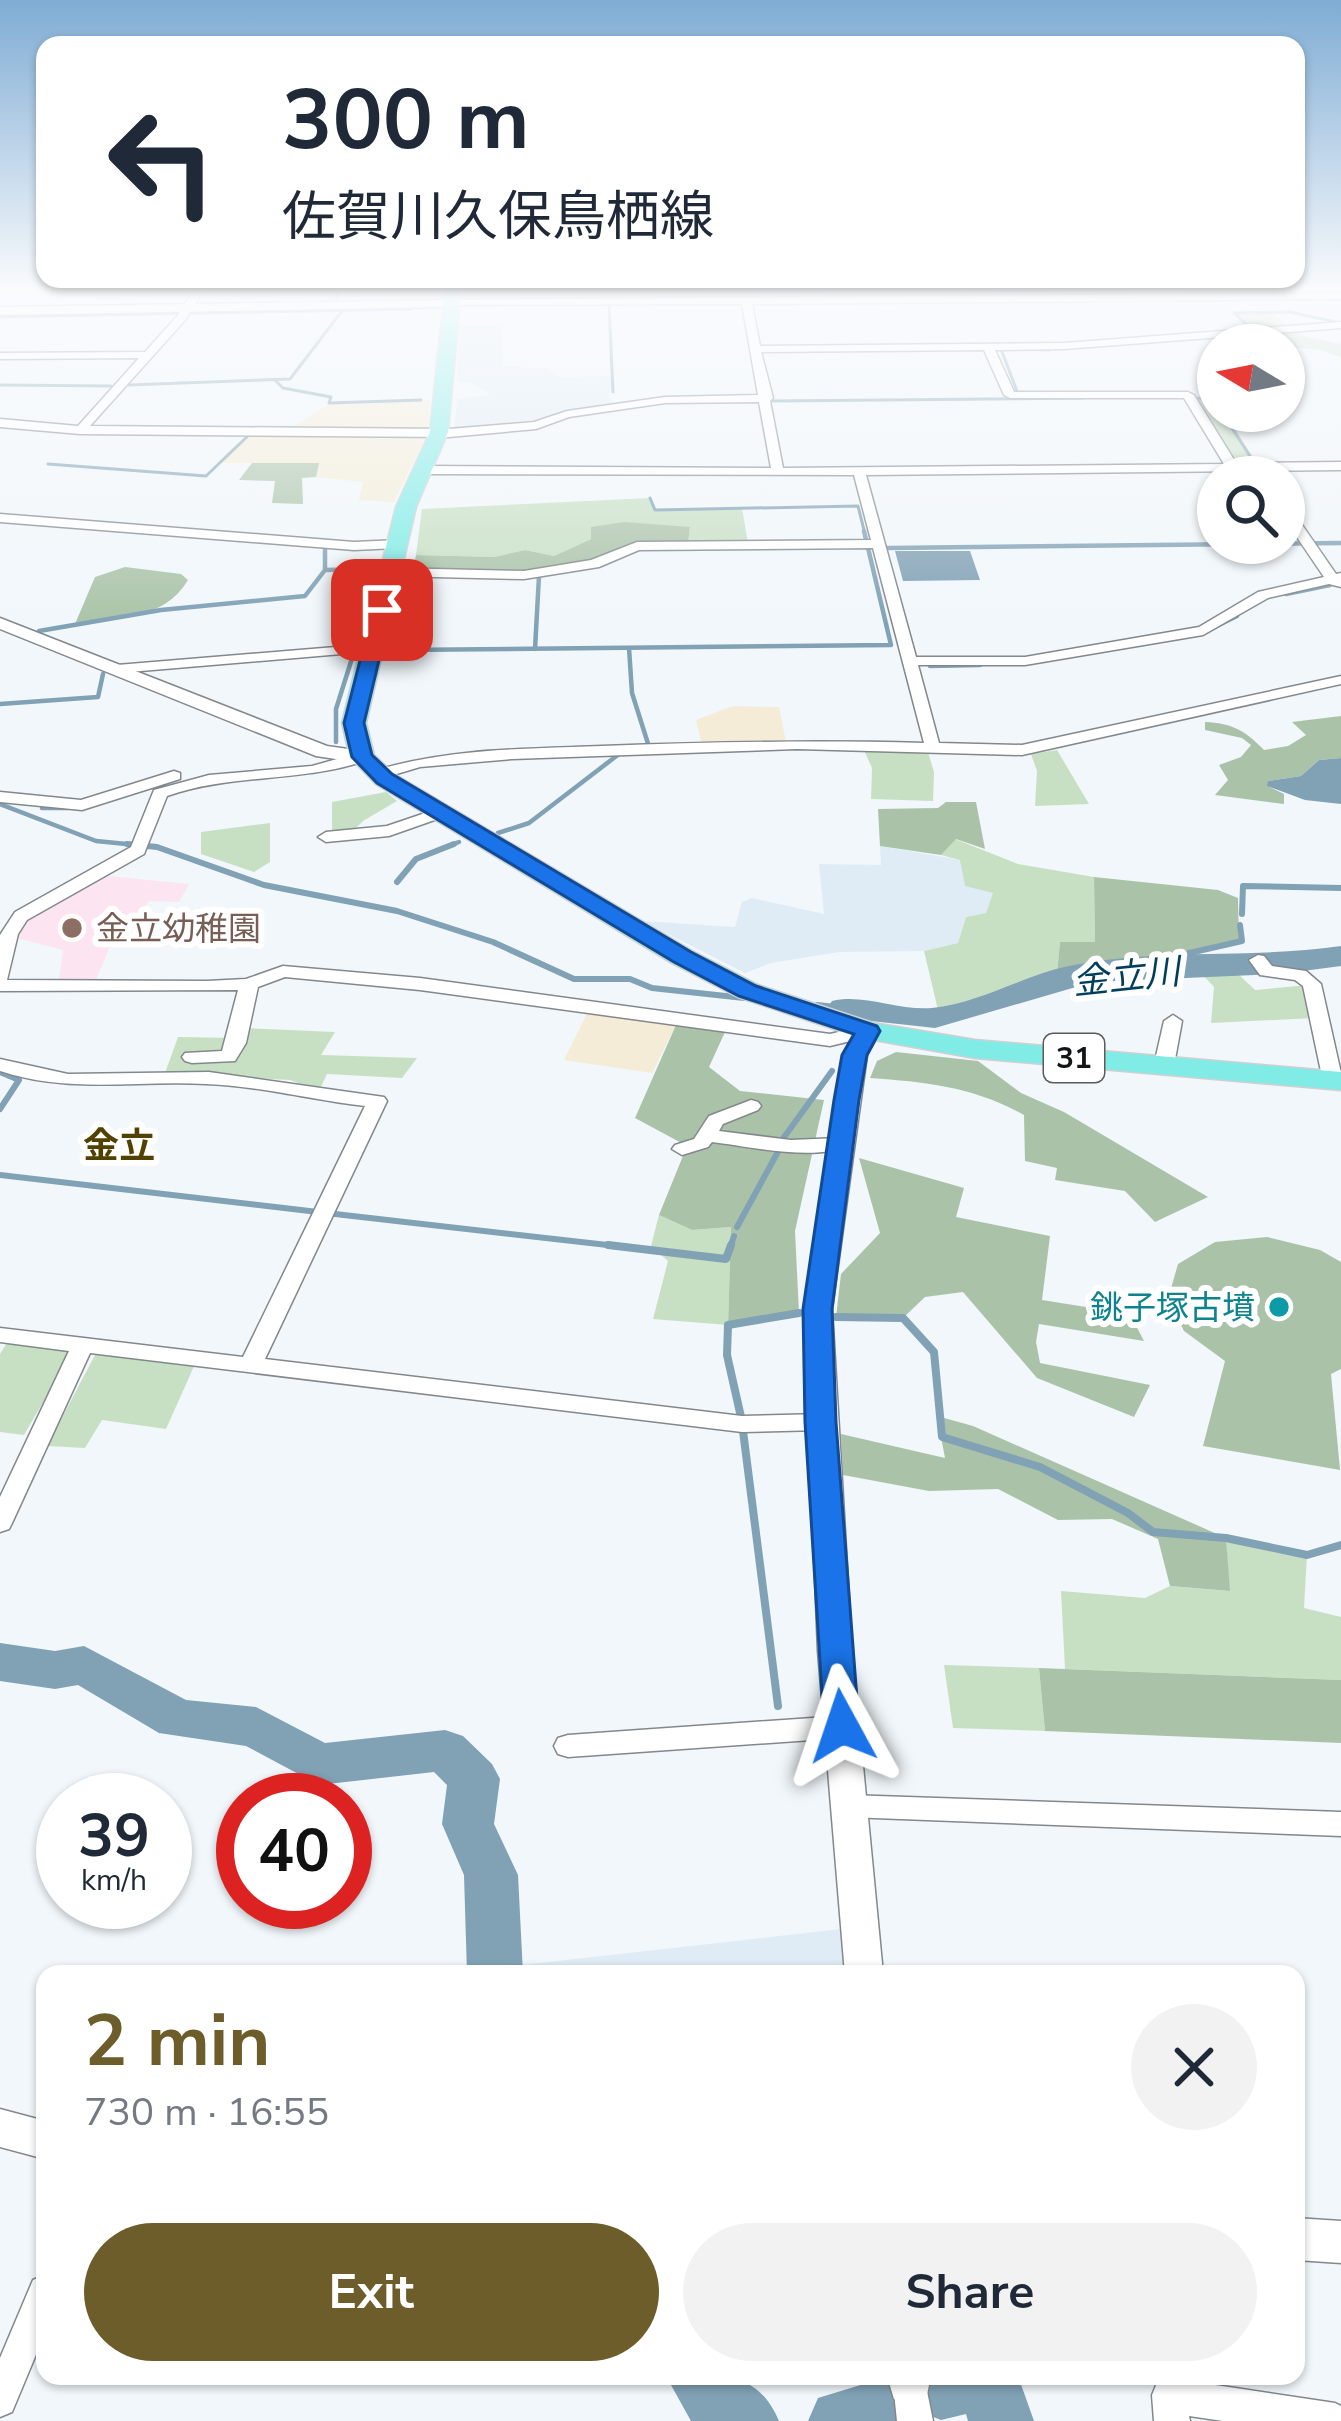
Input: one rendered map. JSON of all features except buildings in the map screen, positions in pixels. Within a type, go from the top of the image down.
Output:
[{"type":"main road","points":[[371,766],[354,723],[398,544],[439,432],[441,401]]},
{"type":"main road","name":"31","points":[[371,766],[440,813],[748,991],[811,1013],[868,1031],[975,1049],[1337,1081]]},
{"type":"street","points":[[80,430],[106,401]]},
{"type":"street","points":[[0,423],[80,430],[439,432],[536,425],[567,414],[657,401]]},
{"type":"street","points":[[766,401],[778,472]]},
{"type":"street","points":[[1192,401],[1225,456]]},
{"type":"street","points":[[1305,469],[1341,466]]},
{"type":"street","points":[[422,470],[1197,467]]},
{"type":"street","points":[[859,472],[872,544],[912,661],[933,749]]},
{"type":"street","points":[[0,518],[354,545],[398,544]]},
{"type":"street","points":[[912,661],[1025,661],[1202,631],[1263,595],[1337,581],[1305,540]]},
{"type":"street","points":[[391,572],[524,575],[594,564],[638,546],[872,544]]},
{"type":"street","points":[[0,623],[323,752],[371,766]]},
{"type":"street","points":[[117,669],[372,648]]},
{"type":"street","points":[[868,1031],[830,1040],[420,984],[283,971],[249,984],[0,975],[9,934],[21,916],[140,846],[160,793],[190,779],[643,749],[856,744],[1009,751],[1066,744],[1341,680]]},
{"type":"street","points":[[0,797],[82,805],[183,774],[190,779]]},
{"type":"street","points":[[326,838],[389,831],[440,813]]},
{"type":"street","points":[[1262,966],[1300,975],[1312,984],[1337,1081]]},
{"type":"street","points":[[192,1057],[228,1057],[236,1043],[249,984]]},
{"type":"street","points":[[1164,1065],[1173,1022]]},
{"type":"street","points":[[863,1965],[820,1422],[818,1309],[855,1055],[868,1031]]},
{"type":"street","points":[[0,1065],[29,1077],[125,1082],[185,1077],[288,1085],[312,1096],[377,1101],[250,1366]]},
{"type":"street","points":[[682,1149],[701,1143],[716,1120],[751,1106]]},
{"type":"street","points":[[706,1136],[791,1146],[839,1144]]},
{"type":"street","points":[[0,1335],[742,1424],[820,1422]]},
{"type":"street","points":[[0,1523],[82,1346]]},
{"type":"street","points":[[568,1746],[842,1726]]},
{"type":"street","points":[[848,1806],[1341,1824]]},
{"type":"street","points":[[0,2128],[36,2138]]},
{"type":"street","points":[[1305,2240],[1341,2242]]},
{"type":"street","points":[[0,2400],[36,2314]]},
{"type":"street","points":[[1172,2421],[1169,2396],[1335,2421]]},
{"type":"shaded area","points":[[430,401],[428,432],[394,502],[359,500],[363,482],[316,477],[318,463],[216,463],[250,432],[287,431],[329,404]]},
{"type":"shaded area","points":[[457,401],[612,401],[616,406],[534,424],[454,431]]},
{"type":"shaded area","points":[[733,706],[779,707],[786,742],[702,746],[696,720]]},
{"type":"shaded area","points":[[880,846],[961,860],[994,893],[986,913],[966,917],[958,943],[924,951],[839,952],[771,963],[745,973],[642,921],[735,927],[742,902],[752,898],[824,914],[819,864],[881,865]]},
{"type":"shaded area","name":"金立幼稚園","points":[[109,876],[189,884],[179,902],[149,901],[111,944],[95,982],[59,981],[63,950],[13,937],[23,919],[51,900]]},
{"type":"shaded area","points":[[588,1012],[676,1025],[652,1073],[564,1060]]},
{"type":"shaded area","points":[[841,1929],[844,1965],[522,1965]]},
{"type":"green space","points":[[1215,432],[1237,432],[1252,456],[1230,456]]},
{"type":"green space","points":[[252,463],[319,463],[316,477],[302,478],[303,504],[272,503],[275,481],[239,480]]},
{"type":"green space","points":[[650,498],[656,510],[742,508],[748,543],[688,544],[690,527],[591,539],[554,556],[525,550],[494,557],[416,555],[422,509]]},
{"type":"green space","points":[[624,522],[690,527],[688,544],[632,545],[593,562],[525,573],[413,568],[416,555],[494,557],[525,550],[554,556],[591,539],[591,527]]},
{"type":"green space","points":[[125,567],[181,574],[188,580],[153,610],[75,624],[95,577]]},
{"type":"green space","points":[[1341,716],[1341,758],[1319,760],[1301,776],[1268,781],[1268,786],[1284,794],[1284,804],[1215,795],[1228,780],[1219,765],[1241,757],[1251,745],[1242,738],[1205,730],[1205,722],[1238,729],[1264,750],[1288,746],[1306,735],[1292,722]]},
{"type":"green space","points":[[864,750],[928,752],[934,772],[933,801],[871,799],[872,768]]},
{"type":"green space","points":[[1057,750],[1089,804],[1035,806],[1037,771],[1031,754]]},
{"type":"green space","points":[[386,792],[397,801],[351,833],[332,835],[332,802]]},
{"type":"green space","points":[[946,802],[976,802],[985,849],[956,839],[941,855],[880,846],[878,809],[938,808]]},
{"type":"green space","points":[[270,823],[270,862],[254,872],[201,854],[201,832]]},
{"type":"green space","points":[[955,839],[1018,864],[1094,877],[1095,942],[1060,942],[1057,973],[939,1014],[924,951],[958,943],[966,917],[986,913],[993,893],[965,886],[960,860],[941,855]]},
{"type":"green space","points":[[1094,877],[1218,890],[1238,898],[1239,939],[1123,966],[1057,973],[1060,942],[1095,942]]},
{"type":"green space","points":[[1233,969],[1255,990],[1309,985],[1314,1018],[1211,1023],[1214,987],[1200,972]]},
{"type":"green space","points":[[676,1025],[725,1032],[709,1067],[740,1091],[824,1100],[795,1231],[799,1313],[728,1325],[731,1227],[692,1230],[659,1215],[687,1146],[635,1118]]},
{"type":"green space","points":[[245,1028],[335,1032],[321,1055],[417,1058],[402,1078],[327,1074],[319,1091],[290,1080],[165,1073],[178,1037],[243,1038]]},
{"type":"green space","points":[[896,1052],[978,1061],[1021,1093],[1064,1112],[1208,1197],[1155,1222],[1125,1191],[1055,1180],[1057,1168],[1025,1161],[1024,1115],[950,1088],[870,1078],[877,1061]]},
{"type":"green space","points":[[859,1158],[964,1188],[956,1217],[1050,1236],[1042,1300],[1130,1314],[1144,1341],[1039,1324],[1040,1363],[1150,1385],[1134,1417],[1037,1378],[963,1292],[925,1297],[903,1318],[836,1317],[841,1274],[880,1233]]},
{"type":"green space","points":[[659,1215],[692,1230],[731,1227],[728,1325],[653,1319],[668,1261],[651,1246]]},
{"type":"green space","points":[[1267,1237],[1320,1250],[1341,1262],[1341,1369],[1331,1374],[1340,1470],[1203,1446],[1225,1361],[1184,1331],[1168,1299],[1178,1264],[1215,1242]]},
{"type":"green space","points":[[8,1341],[74,1349],[24,1435],[0,1432],[0,1354]]},
{"type":"green space","points":[[96,1353],[195,1364],[166,1429],[102,1420],[85,1448],[47,1446]]},
{"type":"green space","points":[[937,1416],[973,1426],[1226,1538],[1230,1591],[1170,1586],[1158,1539],[1112,1519],[1058,1520],[998,1489],[929,1491],[843,1475],[841,1434],[945,1458]]},
{"type":"green space","points":[[1226,1538],[1307,1555],[1304,1608],[1341,1617],[1341,1680],[1065,1669],[1061,1591],[1145,1598],[1170,1586],[1229,1591]]},
{"type":"green space","points":[[944,1665],[1039,1668],[1045,1731],[953,1728]]},
{"type":"green space","points":[[1039,1668],[1341,1680],[1341,1743],[1045,1731]]},
{"type":"water","points":[[895,551],[970,551],[980,580],[903,581]]},
{"type":"water","points":[[1341,758],[1341,804],[1305,800],[1267,786],[1268,781],[1301,776],[1319,760]]},
{"type":"waterway","points":[[330,401],[391,401]]},
{"type":"waterway","points":[[1234,432],[1250,456]]},
{"type":"waterway","points":[[48,464],[206,476],[251,433]]},
{"type":"waterway","points":[[650,498],[655,510],[858,506],[865,534]]},
{"type":"waterway","points":[[535,649],[891,645],[864,531]]},
{"type":"waterway","points":[[888,548],[1341,543]]},
{"type":"waterway","points":[[325,547],[325,570]]},
{"type":"waterway","points":[[325,570],[373,569]]},
{"type":"waterway","points":[[39,631],[161,610],[305,596],[325,570]]},
{"type":"waterway","points":[[535,649],[539,576]]},
{"type":"waterway","points":[[1286,594],[1330,585]]},
{"type":"waterway","points":[[1200,634],[1237,616]]},
{"type":"waterway","points":[[629,648],[632,693],[650,750]]},
{"type":"waterway","points":[[401,650],[535,649]]},
{"type":"waterway","points":[[336,742],[336,709],[354,652],[347,652]]},
{"type":"waterway","points":[[930,666],[980,665]]},
{"type":"waterway","points":[[0,704],[98,697],[103,674]]},
{"type":"waterway","points":[[498,833],[529,823],[619,754]]},
{"type":"waterway","points":[[0,804],[96,841],[157,847]]},
{"type":"waterway","points":[[42,808],[68,808]]},
{"type":"waterway","points":[[446,847],[459,842]]},
{"type":"waterway","points":[[127,844],[157,847]]},
{"type":"waterway","points":[[397,882],[416,859],[454,844]]},
{"type":"waterway","points":[[157,847],[264,885],[397,911],[493,942],[574,979],[630,979],[652,988],[744,998]]},
{"type":"waterway","points":[[1242,914],[1243,886],[1341,888]]},
{"type":"waterway","points":[[1115,970],[1242,941],[1240,925]]},
{"type":"waterway","name":"金立川","points":[[844,1008],[935,1018],[1072,975],[1280,964],[1341,956]]},
{"type":"waterway","points":[[817,1005],[844,1008]]},
{"type":"waterway","points":[[782,1140],[832,1071]]},
{"type":"waterway","points":[[0,1072],[19,1080],[0,1109]]},
{"type":"waterway","points":[[737,1227],[780,1148]]},
{"type":"waterway","points":[[0,1175],[318,1212]]},
{"type":"waterway","points":[[335,1214],[617,1246]]},
{"type":"waterway","points":[[731,1245],[734,1236]]},
{"type":"waterway","points":[[608,1245],[617,1246]]},
{"type":"waterway","points":[[617,1246],[726,1259],[731,1245]]},
{"type":"waterway","points":[[617,1246],[634,1248]]},
{"type":"waterway","points":[[741,1417],[727,1355],[728,1325],[799,1313]]},
{"type":"waterway","points":[[836,1317],[903,1318],[934,1352],[942,1437],[1040,1467],[1128,1513],[1153,1532],[1226,1538],[1307,1555],[1341,1545]]},
{"type":"waterway","points":[[743,1431],[778,1706]]},
{"type":"waterway","points":[[0,1662],[55,1670],[84,1665],[177,1719],[256,1727],[319,1764],[445,1750],[474,1779],[468,1824],[491,1875],[495,1965]]},
{"type":"waterway","points":[[704,2385],[716,2401],[746,2421]]},
{"type":"waterway","points":[[941,2388],[953,2385]]},
{"type":"waterway","points":[[981,2385],[992,2392],[1001,2421]]},
{"type":"waterway","points":[[841,2421],[890,2409]]},
{"type":"place","name":"金立幼稚園","points":[[72,928]]},
{"type":"place","name":"銚子塚古墳","points":[[1279,1307]]},
{"type":"district","name":"金立","points":[[119,1145]]},
{"type":"route","points":[[382,610],[354,723],[362,757],[385,778],[682,957],[748,991],[868,1031],[855,1055],[824,1240],[818,1309],[820,1422],[842,1726]]}]
